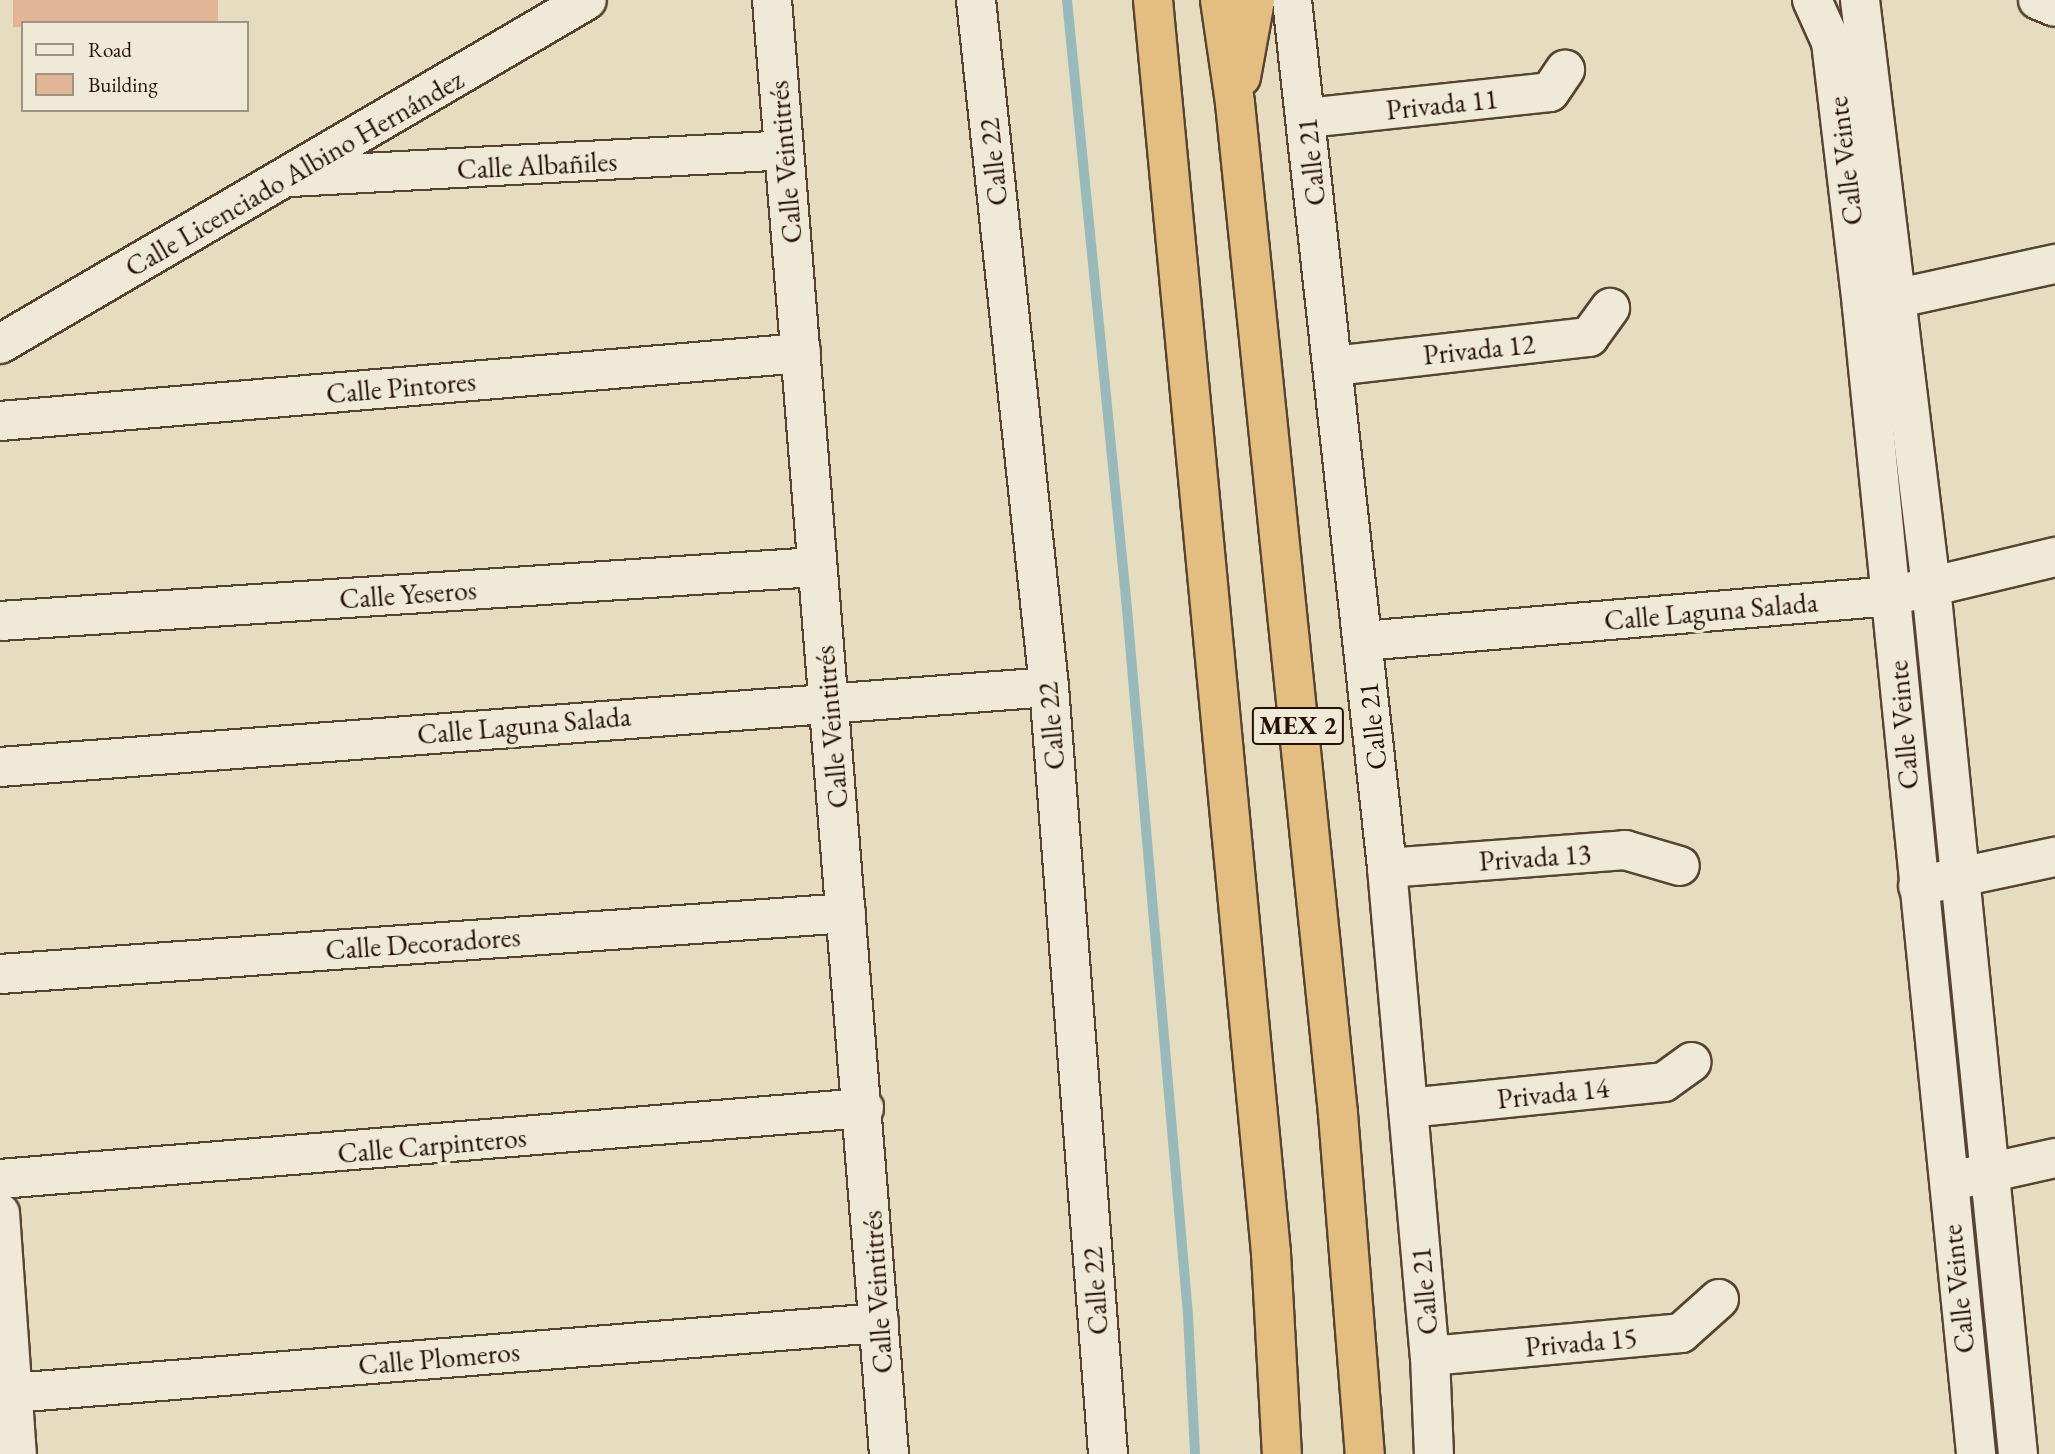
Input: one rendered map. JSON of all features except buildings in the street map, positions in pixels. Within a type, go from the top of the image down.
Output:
[{"type":"highway","name":"MEX 2","points":[[1153,0],[1271,1252],[1282,1454]]},
{"type":"highway","name":"MEX 2","points":[[1220,0],[1235,103],[1338,1114],[1365,1454]]},
{"type":"highway","points":[[1235,103],[1255,0]]},
{"type":"street","name":"Calle Licenciado Albino Hernández","points":[[0,344],[290,177],[587,0]]},
{"type":"street","name":"Calle Veintitrés","points":[[772,0],[801,353],[815,567],[830,701],[864,1108],[889,1454]]},
{"type":"street","name":"Calle 22","points":[[976,0],[1049,687],[1108,1454]]},
{"type":"street","name":"Calle 21","points":[[1292,0],[1387,868],[1430,1356],[1434,1454]]},
{"type":"street","name":"Calle Veinte","points":[[1812,0],[1831,42],[1931,587],[2018,1454]]},
{"type":"street","name":"Calle Veinte","points":[[1860,0],[1879,304],[1891,596],[1976,1454]]},
{"type":"street","points":[[2038,0],[2055,7]]},
{"type":"street","name":"Privada 11","points":[[1307,118],[1550,92],[1565,70]]},
{"type":"street","name":"Calle Albañiles","points":[[290,177],[783,150]]},
{"type":"street","points":[[1879,304],[2055,264]]},
{"type":"street","name":"Privada 12","points":[[1334,366],[1589,337],[1610,308]]},
{"type":"street","name":"Calle Pintores","points":[[0,421],[801,353]]},
{"type":"street","name":"Calle Laguna Salada","points":[[1363,641],[1891,596],[2055,558]]},
{"type":"street","name":"Calle Yeseros","points":[[0,621],[815,567]]},
{"type":"street","name":"Calle Laguna Salada","points":[[0,767],[830,701],[1049,687]]},
{"type":"street","name":"Privada 13","points":[[1387,868],[1625,850],[1680,866]]},
{"type":"street","points":[[1918,886],[1959,881],[2055,858]]},
{"type":"street","name":"Calle Decoradores","points":[[0,974],[846,913]]},
{"type":"street","name":"Privada 14","points":[[1408,1108],[1664,1082],[1692,1062]]},
{"type":"street","name":"Calle Carpinteros","points":[[0,1179],[864,1108]]},
{"type":"street","points":[[1947,1182],[2055,1158]]},
{"type":"street","points":[[0,1213],[7,1394],[17,1454]]},
{"type":"street","name":"Privada 15","points":[[1430,1356],[1681,1333],[1719,1299]]},
{"type":"street","name":"Calle Plomeros","points":[[7,1394],[878,1323]]},
{"type":"waterway","points":[[1067,0],[1127,609],[1188,1315],[1195,1454]]}]
